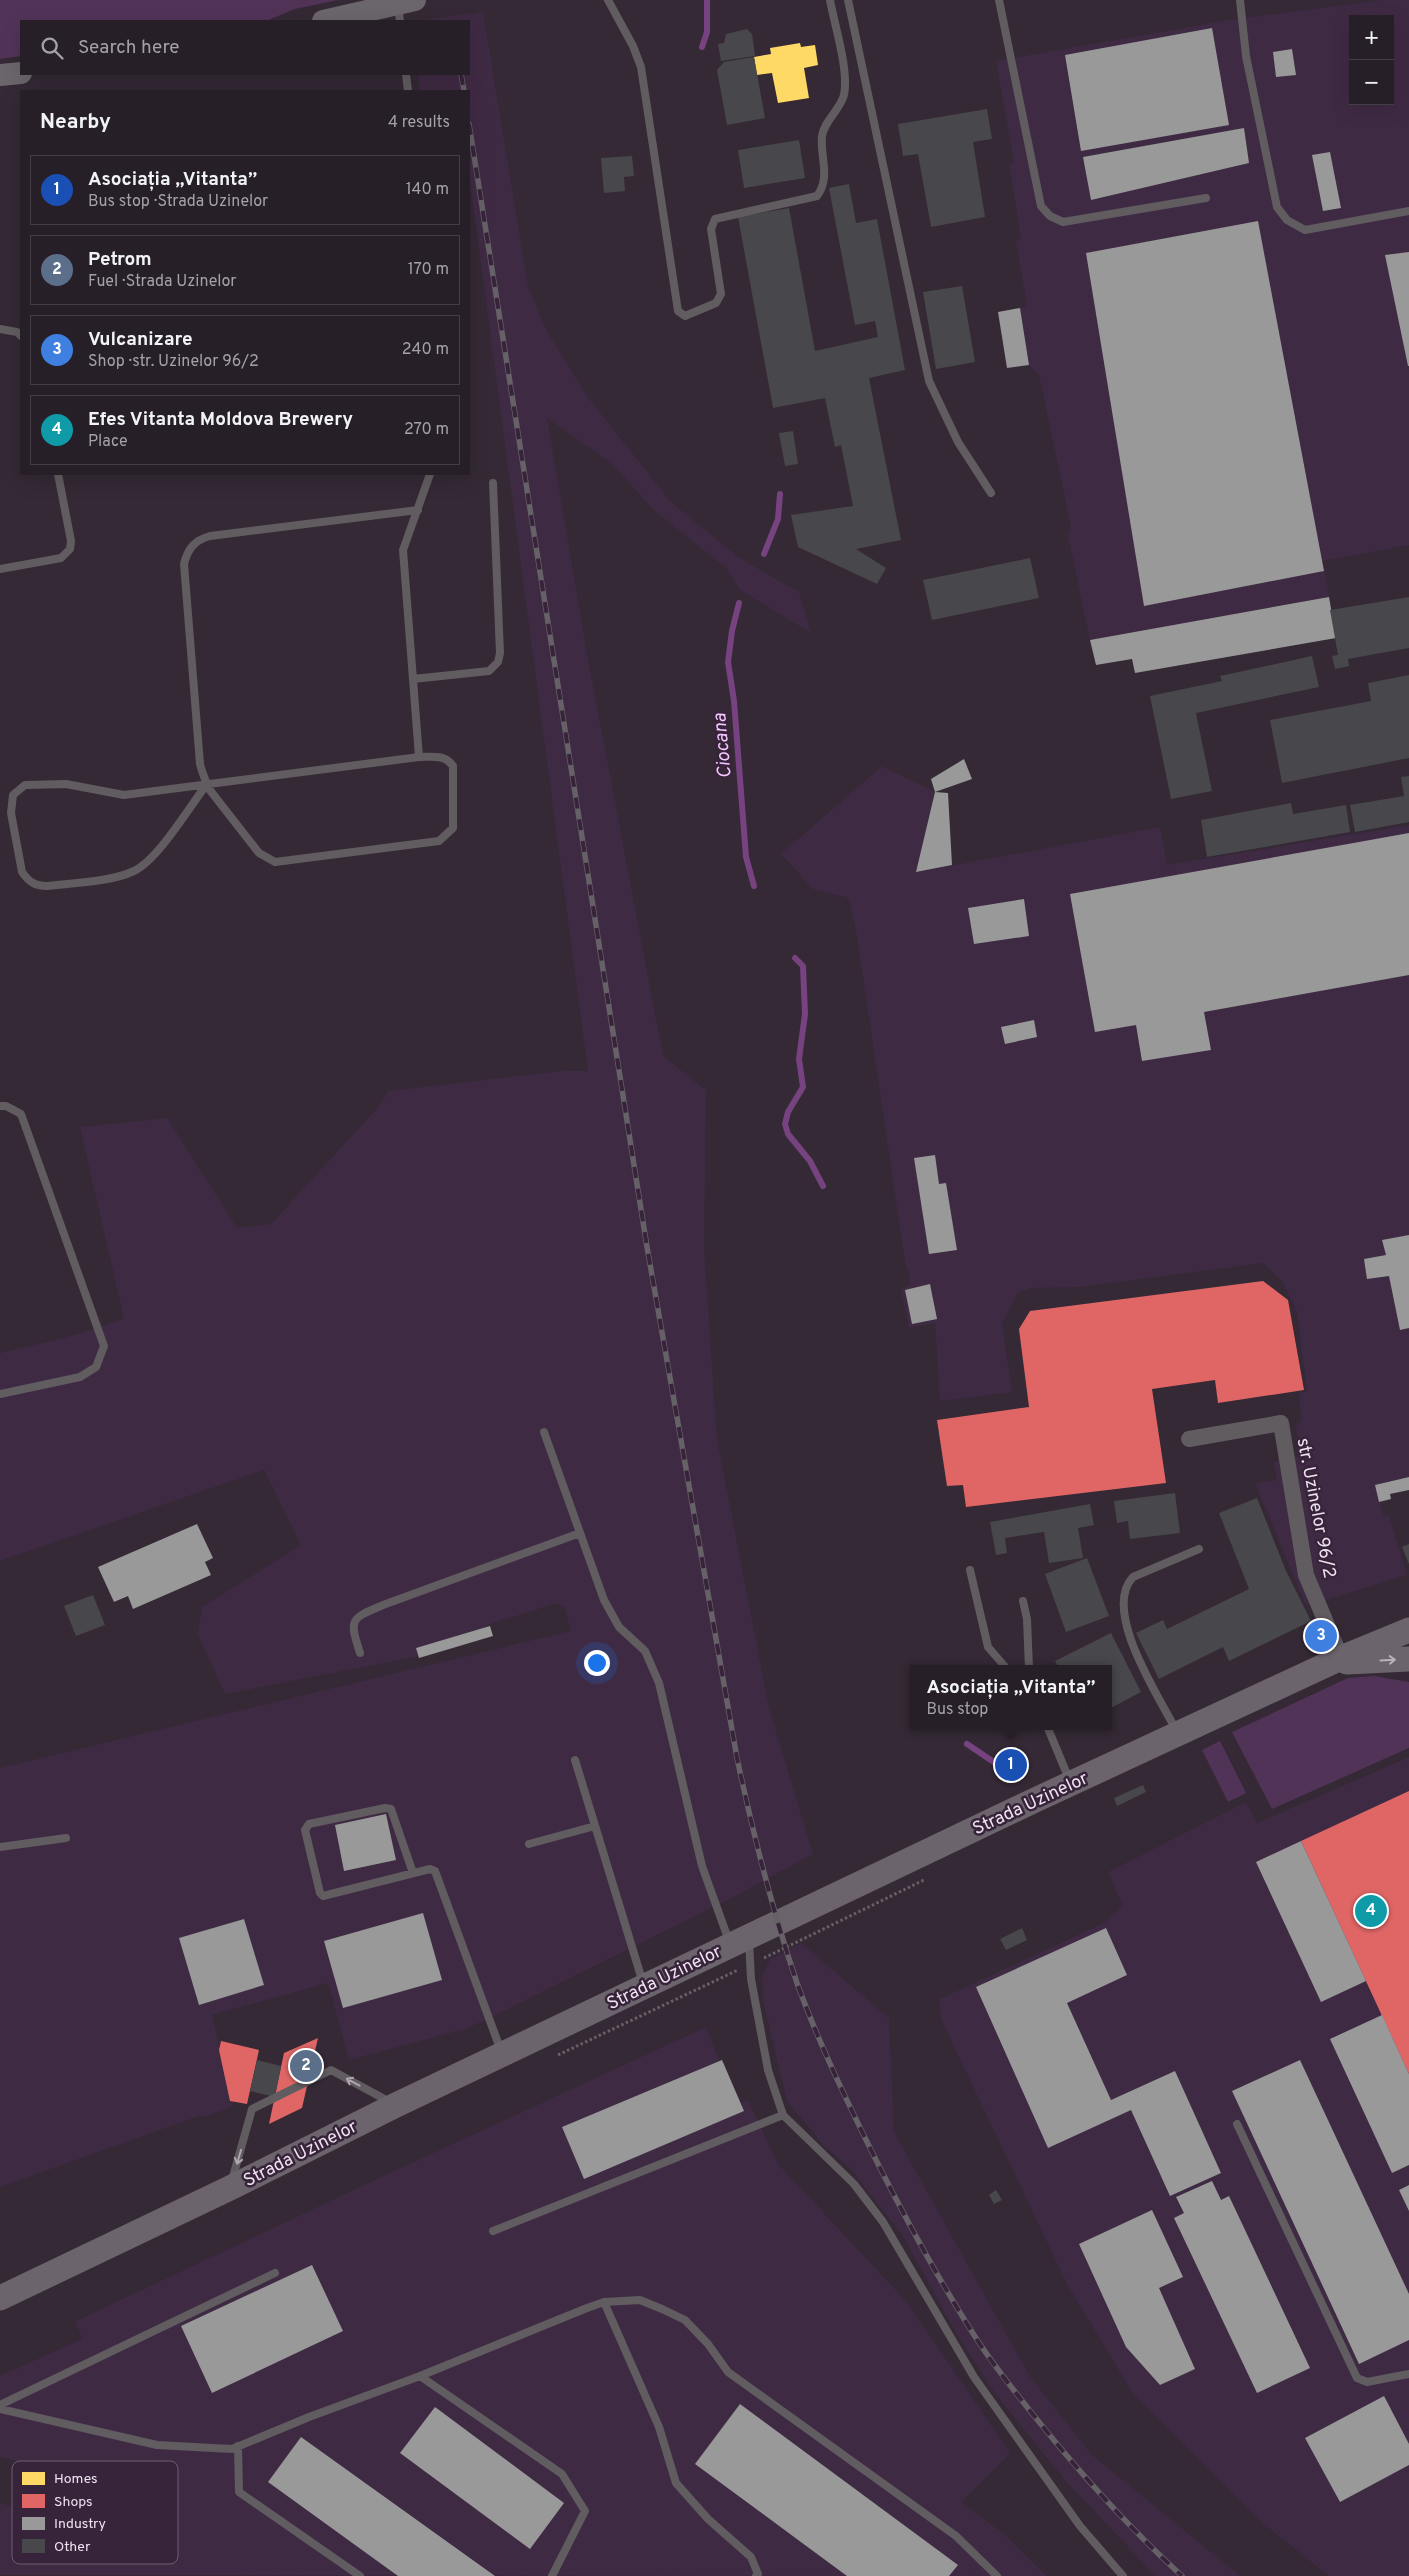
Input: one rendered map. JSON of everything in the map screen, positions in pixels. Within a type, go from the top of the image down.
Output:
[{"type":"main road","name":"Strada Uzinelor","points":[[0,2298],[230,2188],[502,2054],[1070,1784],[1336,1660],[1409,1630]]},
{"type":"main road","name":"Strada Uzinelor","points":[[1336,1660],[1409,1659]]},
{"type":"street","points":[[329,20],[404,8]]},
{"type":"street","points":[[0,75],[20,73]]},
{"type":"street","name":"str. Uzinelor 96/2","points":[[1189,1439],[1281,1423],[1306,1575],[1336,1660]]},
{"type":"lane","points":[[608,0],[633,46],[641,68],[678,311],[685,316],[716,303],[720,294],[711,228],[715,219],[817,196],[820,191],[824,174],[823,131],[842,99],[845,81],[830,0]]},
{"type":"lane","points":[[848,0],[929,381],[958,442],[991,493]]},
{"type":"lane","points":[[999,0],[1041,206],[1050,216],[1063,222],[1206,198]]},
{"type":"lane","points":[[1240,0],[1246,56],[1277,207],[1287,220],[1305,230],[1409,211]]},
{"type":"lane","points":[[406,75],[408,90]]},
{"type":"lane","points":[[0,329],[17,332],[20,335]]},
{"type":"lane","points":[[0,568],[61,558],[70,549],[71,541],[58,475]]},
{"type":"lane","points":[[419,757],[403,550],[430,475]]},
{"type":"lane","points":[[413,679],[489,671],[498,662],[500,653],[493,483]]},
{"type":"lane","points":[[207,784],[156,852],[145,865],[134,871],[120,876],[47,886],[38,886],[27,880],[22,872],[11,813],[13,795],[25,785],[66,784],[124,795],[207,784],[419,757],[437,756],[445,759],[453,766],[453,828],[439,841],[275,862],[259,853],[207,784],[200,764],[184,564],[189,550],[201,538],[210,536],[418,510]]},
{"type":"lane","points":[[0,1106],[6,1106],[21,1114],[104,1346],[96,1367],[80,1377],[0,1394]]},
{"type":"lane","points":[[544,1432],[612,1616],[619,1627],[645,1651],[659,1683],[702,1866],[740,1941],[751,1979],[768,2070],[784,2115],[854,2184],[883,2222],[974,2377],[1080,2526],[1123,2576]]},
{"type":"lane","points":[[360,1653],[352,1627],[361,1615],[383,1605],[580,1533]]},
{"type":"lane","points":[[1178,1734],[1130,1640],[1124,1593],[1133,1576],[1199,1549]]},
{"type":"lane","points":[[970,1570],[988,1647],[1004,1665]]},
{"type":"lane","points":[[1023,1601],[1028,1638],[1029,1665]]},
{"type":"lane","points":[[1048,1730],[1070,1784]]},
{"type":"lane","points":[[575,1760],[644,1987]]},
{"type":"lane","points":[[413,1873],[391,1809],[385,1808],[309,1824],[305,1830],[320,1893],[323,1896],[430,1869],[435,1871],[502,2054]]},
{"type":"lane","points":[[529,1844],[595,1826]]},
{"type":"lane","points":[[0,1847],[66,1838]]},
{"type":"lane","points":[[230,2188],[252,2109],[331,2070],[396,2105]]},
{"type":"lane","points":[[493,2231],[784,2115]]},
{"type":"lane","points":[[1238,2124],[1357,2378],[1368,2382],[1409,2374]]},
{"type":"lane","points":[[0,2407],[275,2273]]},
{"type":"lane","points":[[0,2407],[157,2445],[232,2449],[604,2302],[640,2300],[685,2320],[708,2344],[728,2372],[956,2536],[997,2576]]},
{"type":"lane","points":[[604,2302],[659,2427],[676,2483],[708,2519],[751,2557],[758,2574],[756,2576]]},
{"type":"lane","points":[[420,2376],[562,2474],[586,2512],[552,2576]]},
{"type":"lane","points":[[238,2446],[239,2492],[360,2576]]},
{"type":"shaded area","points":[[0,0],[338,0],[295,9],[268,20],[20,20],[20,56],[0,59]]},
{"type":"shaded area","points":[[1384,0],[1409,0],[1409,545],[1323,561],[1329,597],[1090,640],[1068,536],[1071,526],[1039,375],[1029,365],[1020,308],[1027,306],[1016,240],[1021,238],[1009,164],[1014,162],[996,61],[1229,20]]},
{"type":"shaded area","points":[[483,12],[528,287],[547,331],[586,395],[671,502],[738,557],[799,592],[811,633],[740,590],[726,568],[655,511],[611,463],[547,418],[587,654],[663,1056],[706,1090],[704,1249],[717,1439],[769,1708],[813,1854],[735,1896],[465,2029],[349,2060],[328,1983],[212,2015],[233,2106],[204,2117],[202,2115],[0,2187],[0,1768],[571,1631],[564,1607],[557,1603],[487,1625],[490,1635],[425,1655],[225,1694],[198,1635],[202,1607],[301,1545],[264,1470],[0,1561],[0,1353],[64,1338],[124,1319],[80,1127],[167,1118],[237,1228],[271,1224],[380,1105],[388,1091],[563,1071],[588,1071],[470,181],[470,90],[420,90],[418,75],[470,75],[470,20],[419,20]]},
{"type":"shaded area","points":[[882,766],[935,792],[917,872],[1160,827],[1167,865],[1409,825],[1409,1477],[1375,1485],[1384,1517],[1389,1515],[1407,1575],[1306,1606],[1255,1483],[1277,1480],[1274,1462],[1300,1456],[1296,1424],[1302,1422],[1299,1393],[1307,1391],[1297,1312],[1282,1281],[1263,1263],[1081,1287],[1030,1288],[1018,1293],[1002,1323],[1012,1392],[940,1401],[935,1323],[909,1328],[901,1290],[910,1284],[909,1273],[905,1262],[857,936],[849,898],[813,889],[781,854]]},
{"type":"shaded area","points":[[1374,1676],[1409,1682],[1409,1748],[1272,1809],[1232,1732],[1348,1678]]},
{"type":"shaded area","points":[[1220,1741],[1246,1793],[1228,1802],[1202,1750]]},
{"type":"shaded area","points":[[1409,1757],[1409,2576],[1329,2576],[1265,2525],[1132,2392],[1067,2284],[941,2019],[940,1999],[1106,1922],[1123,1906],[1108,1872],[1246,1802],[1257,1823]]},
{"type":"shaded area","points":[[801,1943],[889,2018],[894,2132],[1029,2375],[1091,2454],[1240,2576],[1157,2576],[1150,2570],[1063,2478],[994,2392],[952,2326],[903,2236],[849,2167],[824,2146],[787,2101],[763,2001],[762,1977],[770,1959]]},
{"type":"shaded area","points":[[706,2027],[736,2104],[748,2100],[778,2164],[906,2301],[1010,2453],[961,2502],[1004,2534],[1047,2576],[0,2575],[0,2503],[12,2507],[12,2564],[178,2564],[178,2461],[17,2461],[0,2457],[0,2376],[82,2339],[76,2321]]},
{"type":"building: Homes","points":[[800,43],[801,47],[815,45],[818,65],[804,68],[809,98],[778,103],[772,73],[757,75],[754,57],[771,54],[770,48]]},
{"type":"building: Shops","points":[[1263,1281],[1288,1300],[1304,1390],[1218,1403],[1215,1380],[1152,1389],[1166,1483],[966,1507],[963,1485],[947,1486],[937,1420],[1029,1407],[1019,1329],[1030,1311]]},
{"type":"building: Shops","points":[[1409,1791],[1409,2074],[1301,1841]]},
{"type":"building: Shops","points":[[318,2038],[302,2108],[269,2124],[284,2053]]},
{"type":"building: Shops","points":[[221,2041],[259,2050],[247,2104],[230,2101],[219,2050]]},
{"type":"building: Industry","points":[[1212,28],[1229,125],[1081,151],[1065,55]]},
{"type":"building: Industry","points":[[1292,49],[1296,75],[1276,77],[1273,52]]},
{"type":"building: Industry","points":[[1244,128],[1249,163],[1091,200],[1083,157]]},
{"type":"building: Industry","points":[[1330,152],[1341,208],[1323,211],[1312,155]]},
{"type":"building: Industry","points":[[1258,221],[1324,571],[1144,606],[1086,253]]},
{"type":"building: Industry","points":[[1409,252],[1409,366],[1408,366],[1385,255]]},
{"type":"building: Industry","points":[[1020,308],[1029,365],[1007,368],[998,312]]},
{"type":"building: Industry","points":[[1329,597],[1336,638],[1135,673],[1132,659],[1096,665],[1090,640]]},
{"type":"building: Industry","points":[[964,759],[972,779],[935,792],[931,779]]},
{"type":"building: Industry","points":[[935,792],[948,793],[952,865],[916,872]]},
{"type":"building: Industry","points":[[1409,833],[1409,975],[1204,1012],[1211,1050],[1142,1061],[1136,1025],[1095,1032],[1070,894]]},
{"type":"building: Industry","points":[[1024,899],[1029,936],[974,944],[968,908]]},
{"type":"building: Industry","points":[[1034,1020],[1037,1037],[1005,1044],[1001,1027]]},
{"type":"building: Industry","points":[[935,1155],[939,1184],[946,1183],[957,1250],[929,1254],[914,1158]]},
{"type":"building: Industry","points":[[1409,1235],[1409,1328],[1400,1330],[1389,1276],[1367,1279],[1364,1259],[1386,1255],[1382,1240]]},
{"type":"building: Industry","points":[[930,1284],[937,1319],[912,1324],[905,1290]]},
{"type":"building: Industry","points":[[1409,1477],[1409,1490],[1390,1494],[1391,1499],[1379,1502],[1375,1485]]},
{"type":"building: Industry","points":[[197,1524],[213,1558],[205,1562],[211,1575],[133,1609],[128,1596],[114,1602],[98,1567]]},
{"type":"building: Industry","points":[[490,1626],[493,1636],[419,1658],[416,1648]]},
{"type":"building: Industry","points":[[386,1814],[396,1860],[344,1871],[335,1825]]},
{"type":"building: Industry","points":[[1301,1841],[1366,1981],[1321,2002],[1256,1862]]},
{"type":"building: Industry","points":[[423,1913],[442,1980],[343,2008],[324,1941]]},
{"type":"building: Industry","points":[[244,1919],[264,1985],[199,2005],[179,1938]]},
{"type":"building: Industry","points":[[1106,1928],[1127,1975],[1067,2003],[1111,2100],[1175,2071],[1221,2173],[1170,2196],[1131,2110],[1048,2148],[976,1987]]},
{"type":"building: Industry","points":[[1382,2015],[1409,2074],[1409,2165],[1392,2173],[1330,2039]]},
{"type":"building: Industry","points":[[722,2060],[744,2111],[584,2179],[562,2127]]},
{"type":"building: Industry","points":[[1300,2060],[1409,2294],[1409,2340],[1359,2364],[1232,2091]]},
{"type":"building: Industry","points":[[1212,2181],[1221,2200],[1229,2196],[1310,2368],[1257,2393],[1174,2218],[1184,2213],[1176,2197]]},
{"type":"building: Industry","points":[[1409,2185],[1409,2211],[1399,2190]]},
{"type":"building: Industry","points":[[1152,2210],[1183,2277],[1159,2288],[1195,2369],[1160,2385],[1126,2347],[1079,2244]]},
{"type":"building: Industry","points":[[312,2265],[343,2331],[212,2393],[181,2326]]},
{"type":"building: Industry","points":[[1384,2396],[1409,2444],[1409,2465],[1340,2502],[1305,2438]]},
{"type":"building: Industry","points":[[740,2404],[958,2565],[949,2576],[847,2576],[695,2464]]},
{"type":"building: Industry","points":[[435,2407],[564,2503],[530,2549],[400,2453]]},
{"type":"building: Industry","points":[[301,2437],[495,2576],[398,2576],[268,2482]]},
{"type":"building: Other","points":[[747,29],[752,34],[755,56],[721,61],[718,44],[724,43],[726,34]]},
{"type":"building: Other","points":[[754,57],[765,118],[727,125],[717,70],[724,62]]},
{"type":"building: Other","points":[[987,109],[992,139],[973,142],[985,217],[931,227],[918,154],[903,156],[898,124]]},
{"type":"building: Other","points":[[799,140],[805,178],[744,188],[738,150]]},
{"type":"building: Other","points":[[632,156],[634,176],[624,177],[625,191],[604,193],[601,158]]},
{"type":"building: Other","points":[[849,184],[856,223],[877,219],[905,370],[869,378],[901,540],[856,549],[886,568],[877,584],[798,547],[791,515],[853,506],[841,445],[835,447],[825,398],[773,408],[738,217],[789,208],[815,351],[878,337],[875,321],[855,325],[829,188]]},
{"type":"building: Other","points":[[962,286],[975,362],[936,369],[923,292]]},
{"type":"building: Other","points":[[793,431],[798,464],[785,466],[779,433]]},
{"type":"building: Other","points":[[1030,558],[1039,598],[932,620],[923,580]]},
{"type":"building: Other","points":[[1409,597],[1409,648],[1348,659],[1349,666],[1335,669],[1332,656],[1338,655],[1330,610]]},
{"type":"building: Other","points":[[1312,656],[1319,687],[1196,713],[1212,791],[1171,799],[1150,696],[1222,681],[1220,676]]},
{"type":"building: Other","points":[[1409,675],[1409,758],[1282,783],[1270,720],[1371,701],[1368,683]]},
{"type":"building: Other","points":[[1409,776],[1409,822],[1355,832],[1350,805],[1404,796],[1401,777]]},
{"type":"building: Other","points":[[1291,803],[1293,814],[1346,805],[1350,832],[1207,857],[1201,820]]},
{"type":"building: Other","points":[[1175,1493],[1180,1533],[1130,1539],[1128,1521],[1117,1523],[1114,1501]]},
{"type":"building: Other","points":[[1257,1498],[1286,1571],[1311,1621],[1229,1661],[1223,1647],[1159,1679],[1136,1633],[1163,1620],[1167,1629],[1249,1589],[1219,1513]]},
{"type":"building: Other","points":[[1090,1504],[1094,1525],[1078,1528],[1083,1558],[1049,1563],[1044,1532],[1005,1538],[1007,1553],[996,1555],[990,1522]]},
{"type":"building: Other","points":[[1409,1544],[1409,1564],[1402,1547]]},
{"type":"building: Other","points":[[1087,1558],[1109,1616],[1066,1632],[1045,1574]]},
{"type":"building: Other","points":[[93,1595],[105,1625],[76,1636],[64,1606]]},
{"type":"building: Other","points":[[1111,1633],[1141,1692],[1112,1707],[1112,1665],[1057,1665],[1055,1661]]},
{"type":"building: Other","points":[[1143,1785],[1146,1792],[1117,1806],[1114,1798]]},
{"type":"building: Other","points":[[1022,1928],[1027,1940],[1006,1950],[1000,1939]]},
{"type":"building: Other","points":[[257,2060],[281,2066],[275,2097],[250,2091]]},
{"type":"building: Other","points":[[996,2190],[1002,2200],[994,2204],[989,2195]]},
{"type":"waterway","name":"Ciocana","points":[[702,47],[707,32],[707,0]]},
{"type":"waterway","name":"Ciocana","points":[[764,554],[778,519],[780,494]]},
{"type":"waterway","name":"Ciocana","points":[[739,603],[732,631],[728,662],[734,701],[746,857],[754,886]]},
{"type":"waterway","name":"Ciocana","points":[[795,958],[803,966],[805,1014],[799,1059],[803,1087],[788,1112],[785,1124],[788,1134],[810,1161],[823,1186]]},
{"type":"waterway","name":"Ciocana","points":[[967,1744],[1004,1769]]},
{"type":"railway","points":[[461,75],[464,90]]},
{"type":"railway","points":[[470,130],[647,1247],[737,1758],[756,1843],[779,1928],[805,2005],[842,2090],[896,2199],[960,2313],[1001,2374],[1066,2455],[1122,2517],[1182,2576]]},
{"type":"place","name":"Vulcanizare","points":[[1321,1636]]},
{"type":"place","name":"Asociația „Vitanta”","points":[[1011,1765]]},
{"type":"place","name":"Efes Vitanta Moldova Brewery","points":[[1371,1911]]},
{"type":"place","name":"Petrom","points":[[306,2066]]}]
